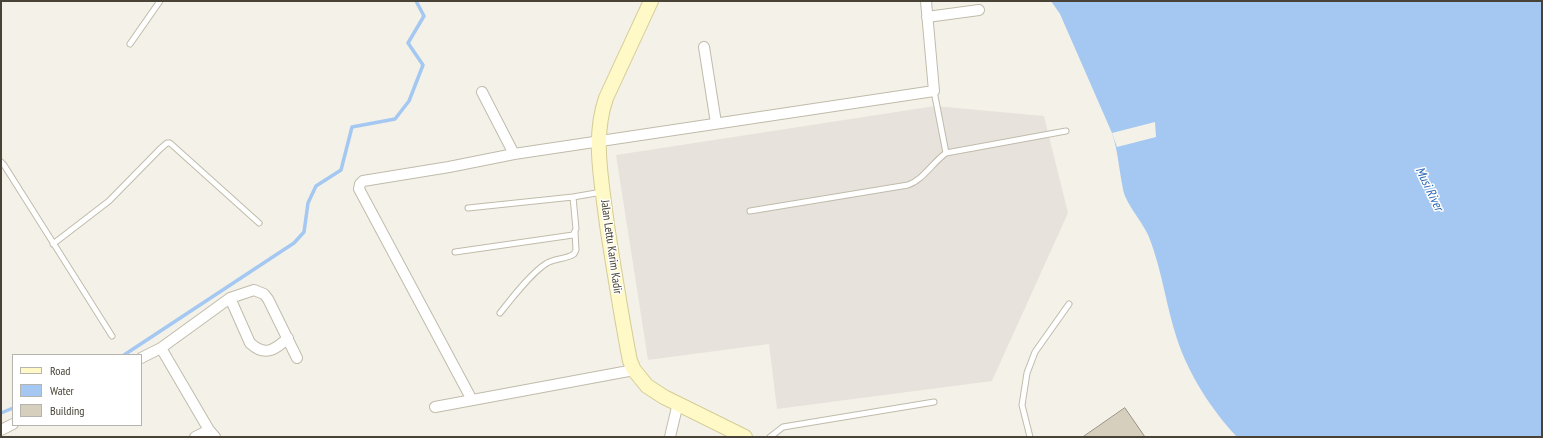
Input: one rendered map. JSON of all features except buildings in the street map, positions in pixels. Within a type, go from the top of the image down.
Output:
[{"type":"street","name":"Jalan Lettu Karim Kadir","points":[[651,1],[606,98],[602,110],[598,141],[603,192],[617,294],[630,361],[634,370],[647,386],[745,437]]},
{"type":"street","points":[[472,400],[359,189],[360,184],[363,181],[449,167],[514,154],[934,91],[926,1]]},
{"type":"street","points":[[927,17],[979,10]]},
{"type":"street","points":[[704,47],[716,123]]},
{"type":"street","points":[[482,92],[514,154]]},
{"type":"street","points":[[142,358],[161,348],[230,298],[254,290],[264,294],[268,300],[298,358]]},
{"type":"street","points":[[230,298],[250,344],[255,348],[261,352],[267,352],[275,349],[288,338]]},
{"type":"street","points":[[161,348],[212,434],[195,437]]},
{"type":"street","points":[[435,407],[634,370]]},
{"type":"street","points":[[670,437],[678,403]]},
{"type":"street","points":[[1,430],[12,424]]},
{"type":"lane","points":[[130,44],[160,1]]},
{"type":"lane","points":[[934,91],[946,153]]},
{"type":"lane","points":[[750,211],[908,185],[916,182],[937,159],[946,153],[1066,131]]},
{"type":"lane","points":[[53,244],[109,201],[167,143],[170,143],[259,223]]},
{"type":"lane","points":[[1,162],[112,336]]},
{"type":"lane","points":[[468,208],[573,197],[603,192]]},
{"type":"lane","points":[[500,314],[520,289],[545,264],[551,260],[574,254],[576,250],[573,197]]},
{"type":"lane","points":[[455,252],[571,236],[575,232]]},
{"type":"lane","points":[[1030,437],[1022,405],[1027,373],[1035,352],[1069,304]]},
{"type":"lane","points":[[770,437],[783,427],[934,402]]},
{"type":"shaded area","points":[[935,106],[1044,116],[1068,213],[992,381],[777,409],[769,344],[648,360],[616,155]]},
{"type":"water","name":"Musi River","points":[[1051,1],[1542,1],[1542,437],[1237,437],[1218,415],[1202,391],[1182,352],[1173,326],[1157,262],[1149,237],[1124,194],[1116,147],[1112,133],[1060,14]]},
{"type":"pier","points":[[1155,122],[1156,137],[1117,147],[1112,133]]},
{"type":"waterway","points":[[126,354],[294,243],[304,232],[308,203],[316,186],[341,170],[352,127],[395,119],[409,101],[423,65],[408,43],[424,16],[416,1]]},
{"type":"waterway","points":[[1,413],[12,408]]}]
